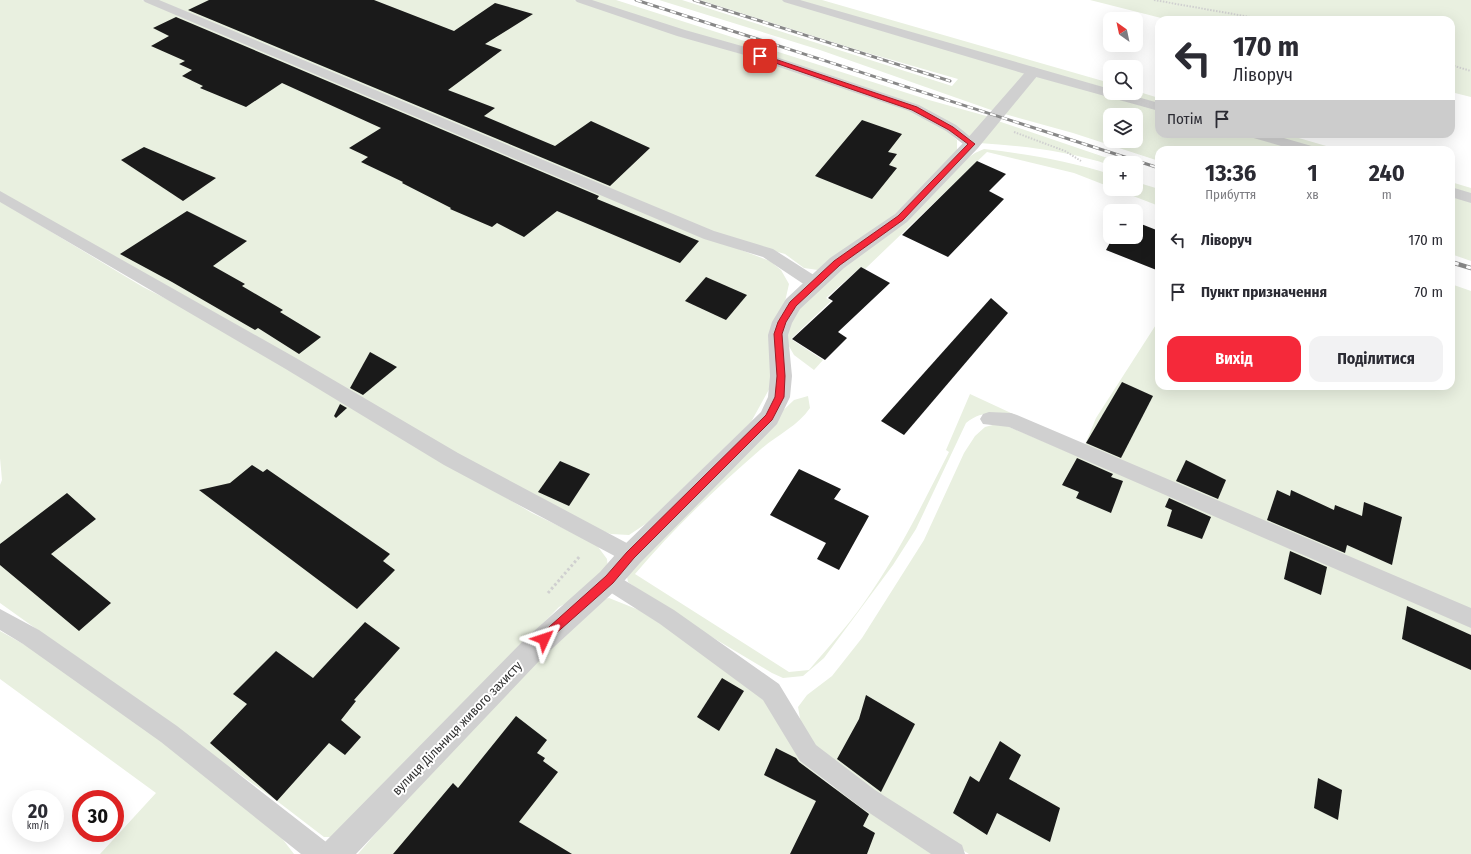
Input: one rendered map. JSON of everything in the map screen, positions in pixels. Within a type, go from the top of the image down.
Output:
[{"type":"street","name":"вулиця Дільниця живого захисту","points":[[336,854],[533,649],[609,580],[631,555],[769,418],[779,397],[781,376],[778,334],[782,322],[793,304],[837,263],[901,218],[972,144],[1033,72]]},
{"type":"lane","points":[[149,0],[709,234],[768,253],[814,283]]},
{"type":"lane","points":[[581,0],[682,33],[745,51],[914,108],[951,128],[972,144]]},
{"type":"lane","points":[[788,0],[1033,72],[1155,106]]},
{"type":"lane","points":[[1269,138],[1296,146]]},
{"type":"lane","points":[[1455,193],[1471,198]]},
{"type":"lane","points":[[0,196],[132,274],[290,363],[451,459],[631,555]]},
{"type":"lane","points":[[989,419],[1011,420],[1471,618]]},
{"type":"lane","points":[[609,580],[667,617],[771,692],[808,753],[867,798],[953,854]]},
{"type":"lane","points":[[0,619],[32,637],[169,734],[321,854]]},
{"type":"path","points":[[1154,0],[1249,16]]},
{"type":"path","points":[[1455,66],[1471,71]]},
{"type":"path","points":[[990,121],[997,126],[1065,151],[1081,161]]},
{"type":"green space","points":[[0,0],[142,0],[593,191],[683,228],[770,261],[781,270],[789,284],[784,306],[772,384],[751,422],[647,523],[629,535],[611,534],[566,518],[0,192]]},
{"type":"green space","points":[[157,0],[574,0],[789,69],[922,115],[946,130],[957,140],[957,152],[893,216],[818,270],[804,268],[785,254],[719,235]]},
{"type":"green space","points":[[588,0],[616,0],[929,100],[990,117],[972,138],[954,125]]},
{"type":"green space","points":[[659,0],[682,0],[952,86],[958,79],[861,51],[700,0],[822,0],[1103,81],[1103,100],[1143,100],[1143,93],[1155,97],[1155,138],[1299,138],[1326,146],[1155,146],[1155,160],[1119,148],[1143,148],[1143,108],[1103,108],[1103,143],[994,111],[820,50]]},
{"type":"green space","points":[[1090,0],[1471,0],[1471,97],[1455,93],[1455,16],[1155,16]]},
{"type":"green space","points":[[998,121],[1103,157],[1103,163],[1078,156],[1045,150],[979,143]]},
{"type":"green space","points":[[984,149],[1048,158],[1079,165],[1103,172],[1103,184],[1074,173],[987,152],[865,269],[861,267],[826,298],[831,301],[791,339],[823,360],[814,370],[794,355],[786,341],[788,322],[811,294],[965,160]]},
{"type":"green space","points":[[1455,183],[1471,188],[1471,261],[1455,255]]},
{"type":"green space","points":[[1143,184],[1155,188],[1155,204],[1133,196],[1143,196]]},
{"type":"green space","points":[[0,201],[143,287],[196,314],[532,513],[596,544],[607,559],[608,569],[582,595],[559,607],[336,837],[324,837],[277,801],[0,603],[0,485],[2,480],[0,458]]},
{"type":"green space","points":[[1455,285],[1471,291],[1471,614],[1003,414],[979,415],[966,423],[916,529],[893,565],[824,658],[803,676],[783,678],[772,673],[660,606],[628,582],[626,571],[775,418],[794,400],[808,396],[810,408],[800,420],[767,444],[711,494],[664,541],[635,574],[789,672],[809,670],[858,612],[883,574],[913,523],[949,452],[946,450],[970,394],[1084,447],[1096,418],[1155,326],[1155,390],[1455,390]]},
{"type":"green space","points":[[1000,423],[1471,624],[1471,854],[969,854],[907,816],[820,754],[801,724],[798,707],[807,695],[832,676],[862,638],[924,540],[964,453],[975,436],[985,427]]},
{"type":"green space","points":[[609,598],[639,610],[678,635],[764,700],[802,762],[832,786],[940,854],[358,854],[411,792],[597,600]]},
{"type":"green space","points":[[0,631],[61,665],[122,707],[281,837],[294,854],[100,854],[111,842],[124,842],[124,828],[156,793],[0,679]]},
{"type":"building","points":[[209,0],[374,0],[454,31],[495,3],[533,14],[485,44],[502,50],[448,90],[495,108],[484,116],[555,146],[591,121],[650,148],[610,186],[188,10]]},
{"type":"building","points":[[176,17],[599,196],[597,199],[699,241],[680,263],[557,211],[524,237],[497,223],[492,227],[450,209],[451,208],[402,183],[403,182],[361,162],[368,157],[349,148],[381,128],[282,83],[246,107],[200,88],[203,86],[182,76],[192,70],[179,64],[185,61],[151,46],[169,36],[153,28]]},
{"type":"building","points":[[862,120],[902,134],[888,152],[897,154],[889,165],[897,168],[872,199],[815,176]]},
{"type":"building","points":[[144,147],[216,178],[183,201],[121,160]]},
{"type":"building","points":[[977,161],[1006,174],[989,191],[1004,199],[948,257],[902,235]]},
{"type":"building","points":[[187,211],[247,241],[213,266],[245,284],[242,286],[283,310],[280,312],[321,337],[299,354],[258,328],[255,330],[120,254]]},
{"type":"building","points":[[1143,225],[1155,229],[1155,269],[1106,250],[1109,244],[1143,244]]},
{"type":"building","points":[[861,267],[890,283],[838,332],[847,338],[825,360],[792,339],[833,301],[828,298]]},
{"type":"building","points":[[706,277],[747,295],[726,320],[685,301]]},
{"type":"building","points":[[991,298],[1008,313],[904,435],[881,421]]},
{"type":"building","points":[[370,352],[397,367],[363,395],[350,388]]},
{"type":"building","points":[[1122,382],[1153,396],[1121,458],[1086,443]]},
{"type":"building","points":[[340,404],[347,408],[336,418],[334,416]]},
{"type":"building","points":[[1077,458],[1113,474],[1111,477],[1123,481],[1111,513],[1076,498],[1079,492],[1062,485]]},
{"type":"building","points":[[1186,460],[1226,480],[1218,499],[1176,481]]},
{"type":"building","points":[[560,461],[590,474],[569,506],[538,492]]},
{"type":"building","points":[[252,465],[263,472],[267,469],[390,554],[383,561],[395,570],[357,609],[199,490],[230,483]]},
{"type":"building","points":[[799,469],[841,489],[834,499],[869,516],[839,570],[817,559],[826,543],[770,515]]},
{"type":"building","points":[[1277,490],[1290,496],[1291,490],[1334,510],[1335,505],[1362,516],[1364,502],[1402,517],[1392,565],[1347,545],[1345,553],[1267,520]]},
{"type":"building","points":[[67,493],[96,519],[51,554],[111,603],[79,631],[0,565],[0,544]]},
{"type":"building","points":[[1169,498],[1211,517],[1202,539],[1167,526],[1172,510],[1165,507]]},
{"type":"building","points":[[1290,551],[1327,567],[1321,595],[1284,579]]},
{"type":"building","points":[[1407,606],[1471,635],[1471,670],[1402,639]]},
{"type":"building","points":[[365,622],[400,648],[354,700],[356,701],[341,720],[361,737],[345,755],[329,743],[277,801],[210,743],[247,704],[233,694],[276,651],[313,678]]},
{"type":"building","points":[[722,678],[744,691],[719,731],[697,717]]},
{"type":"building","points":[[866,695],[915,724],[881,792],[837,759],[859,719]]},
{"type":"building","points":[[516,716],[547,740],[537,753],[545,758],[543,761],[558,772],[519,822],[572,854],[393,854],[453,783],[458,788]]},
{"type":"building","points":[[1000,741],[1021,755],[1009,779],[1060,808],[1050,842],[997,813],[987,835],[953,813],[970,776],[979,782]]},
{"type":"building","points":[[776,748],[796,758],[799,762],[869,814],[863,826],[875,833],[867,854],[790,854],[816,801],[764,775]]},
{"type":"building","points":[[1318,778],[1342,790],[1338,820],[1314,808]]},
{"type":"railway","points":[[636,0],[1155,167]]},
{"type":"railway","points":[[694,0],[950,81]]},
{"type":"railway","points":[[1455,263],[1471,268]]},
{"type":"route","points":[[544,639],[609,580],[631,555],[769,418],[779,397],[781,376],[778,334],[782,322],[793,304],[837,263],[901,218],[972,144],[951,128],[914,108],[760,56]]}]
